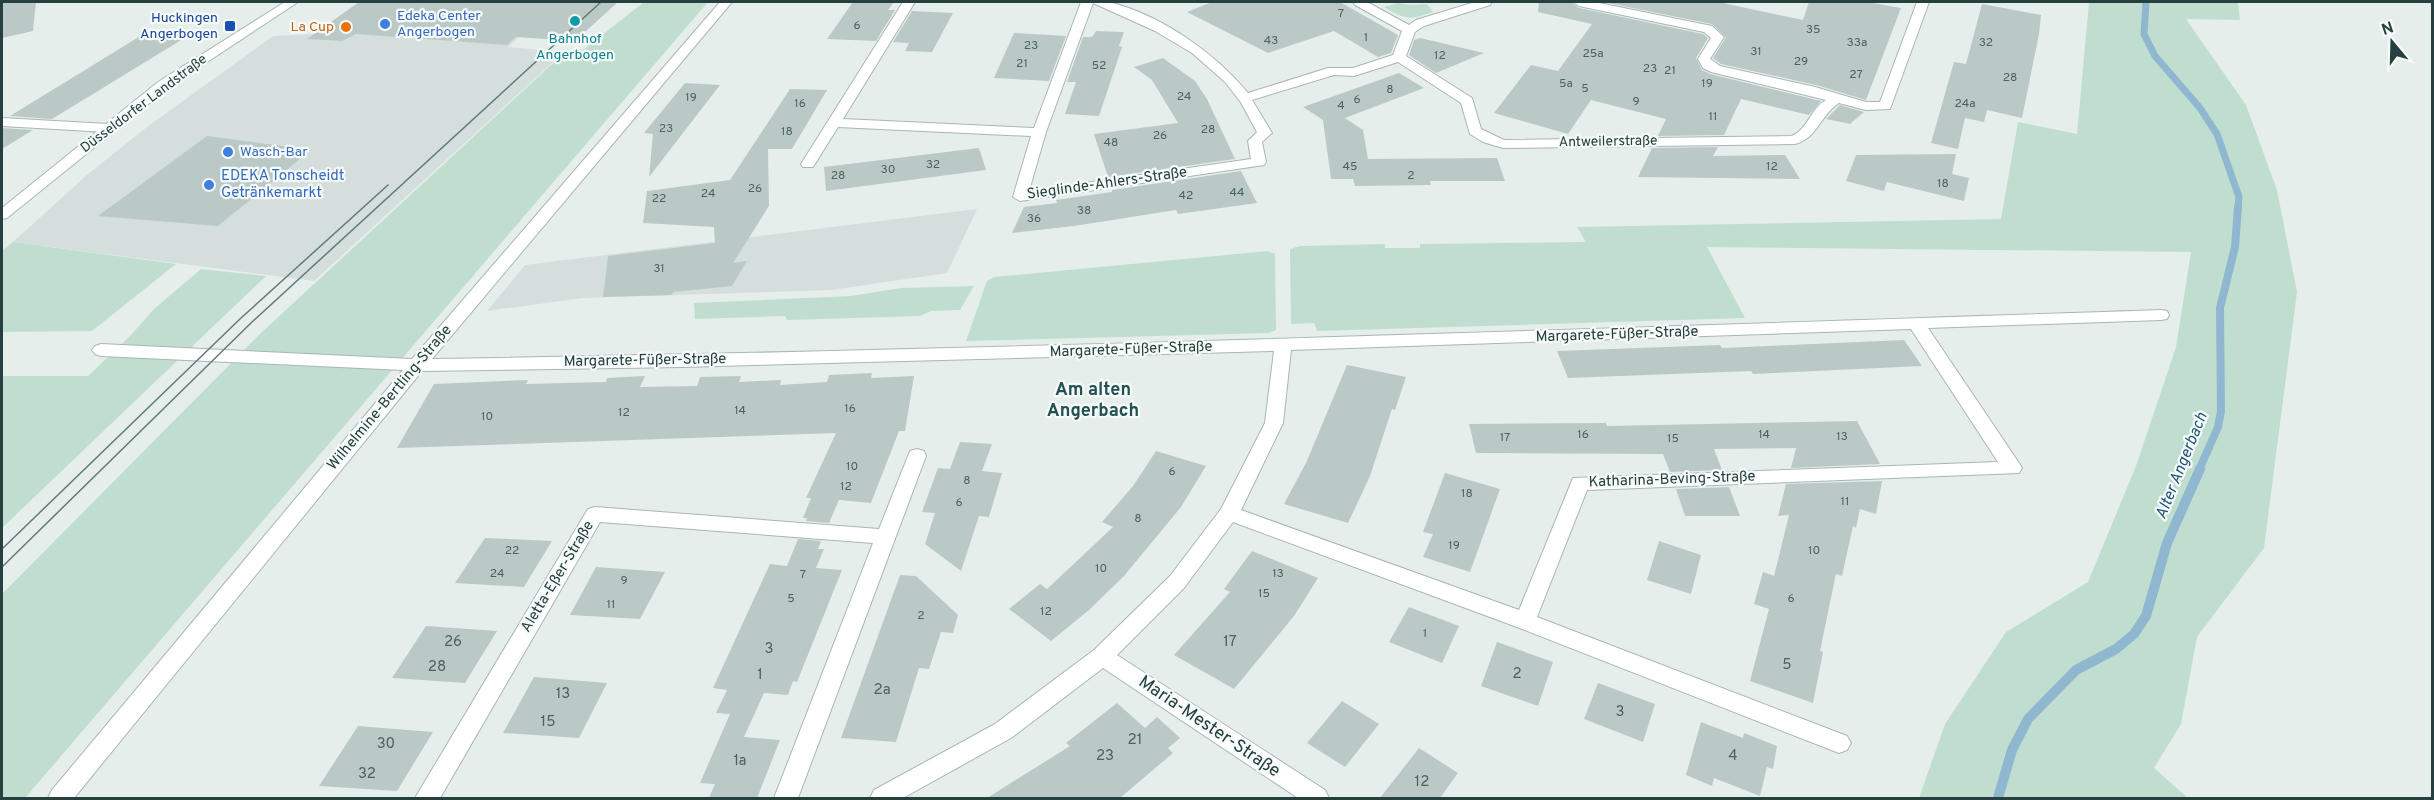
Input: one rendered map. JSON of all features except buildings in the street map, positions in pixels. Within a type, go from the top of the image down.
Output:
[{"type":"street","name":"Düsseldorfer Landstraße","points":[[2,215],[108,128],[170,81],[292,2]]},
{"type":"street","name":"Wilhelmine-Bertling-Straße","points":[[60,798],[417,364],[726,2]]},
{"type":"street","points":[[807,164],[909,2]]},
{"type":"street","name":"Sieglinde-Ahlers-Straße","points":[[1088,2],[1039,132],[1020,197],[1259,162],[1255,141],[1265,134],[1244,98]]},
{"type":"street","points":[[1098,2],[1151,23],[1189,46],[1220,70],[1244,98],[1333,71],[1354,72],[1399,57],[1409,30],[1420,24],[1486,2]]},
{"type":"street","points":[[1359,2],[1409,30]]},
{"type":"street","points":[[1579,2],[1708,29],[1718,37],[1704,59],[1716,69],[1815,91],[1866,106],[1885,106],[1923,2]]},
{"type":"street","name":"Antweilerstraße","points":[[1399,57],[1467,101],[1475,131],[1488,140],[1503,144],[1795,140],[1808,134],[1823,107],[1837,99]]},
{"type":"street","points":[[2,122],[108,128]]},
{"type":"street","points":[[834,123],[1039,132]]},
{"type":"street","name":"Margarete-Füßer-Straße","points":[[101,350],[417,364],[956,355],[1917,325],[2161,315]]},
{"type":"street","name":"Katharina-Beving-Straße","points":[[1526,621],[1580,483],[2012,468],[1917,325]]},
{"type":"street","points":[[882,798],[1003,731],[1102,656],[1177,582],[1229,513],[1274,423],[1283,345]]},
{"type":"street","points":[[786,798],[917,456]]},
{"type":"street","points":[[1229,513],[1526,621],[1839,743]]},
{"type":"street","name":"Aletta-Eßer-Straße","points":[[427,798],[595,514],[886,537]]},
{"type":"street","name":"Maria-Mester-Straße","points":[[1102,656],[1317,798]]},
{"type":"shaded area","points":[[368,2],[559,2],[508,47],[564,52],[314,281],[13,242],[87,175],[143,130],[273,36],[315,34]]},
{"type":"shaded area","points":[[977,209],[947,273],[831,290],[582,298],[487,311],[525,265]]},
{"type":"green space","points":[[644,2],[708,2],[25,798],[2,798],[2,594],[261,333],[563,54],[583,50]]},
{"type":"green space","points":[[2089,2],[2238,2],[2240,20],[2186,19],[2246,105],[2277,190],[2297,292],[2264,548],[2197,637],[2181,724],[2154,768],[2188,798],[1919,798],[1945,724],[2006,632],[2088,582],[2136,466],[2176,347],[2191,252],[1707,247],[1745,318],[1317,331],[1314,323],[1291,324],[1290,249],[1300,246],[1385,244],[1385,248],[1420,248],[1420,244],[1586,242],[1577,227],[2001,219],[2018,122],[2077,134]]},
{"type":"green space","points":[[1398,3],[1427,4],[1433,12],[1408,17],[1384,7]]},
{"type":"green space","points":[[13,242],[176,264],[92,331],[2,332],[2,251]]},
{"type":"green space","points":[[1268,251],[1275,254],[1276,330],[1269,333],[966,341],[987,281],[994,277]]},
{"type":"green space","points":[[201,269],[266,276],[2,528],[2,376],[88,376],[131,335],[154,309]]},
{"type":"green space","points":[[974,286],[960,310],[931,311],[920,316],[787,320],[785,316],[695,319],[694,303],[851,296],[901,288]]},
{"type":"waterway","name":"Alter Angerbach","points":[[2146,2],[2144,34],[2155,56],[2200,108],[2217,134],[2239,197],[2238,208]]},
{"type":"waterway","name":"Alter Angerbach","points":[[2199,470],[2218,427],[2221,411],[2220,308],[2235,247],[2238,207]]},
{"type":"waterway","name":"Alter Angerbach","points":[[1998,798],[2012,750],[2028,719],[2076,670],[2116,649],[2134,634],[2146,616],[2167,543],[2200,469]]},
{"type":"tram line","points":[[2,567],[252,322],[601,2]]},
{"type":"tram line","points":[[2,549],[241,318],[388,185]]},
{"type":"place","name":"Bahnhof Angerbogen","points":[[575,21]]},
{"type":"place","name":"Edeka Center Angerbogen","points":[[385,24]]},
{"type":"place","name":"Huckingen Angerbogen","points":[[230,26]]},
{"type":"place","name":"La Cup","points":[[346,27]]},
{"type":"place","name":"Wasch-Bar","points":[[228,152]]},
{"type":"place","name":"EDEKA Tonscheidt Getränkemarkt","points":[[209,185]]},
{"type":"district","name":"Am alten Angerbach","points":[[1093,400]]}]
